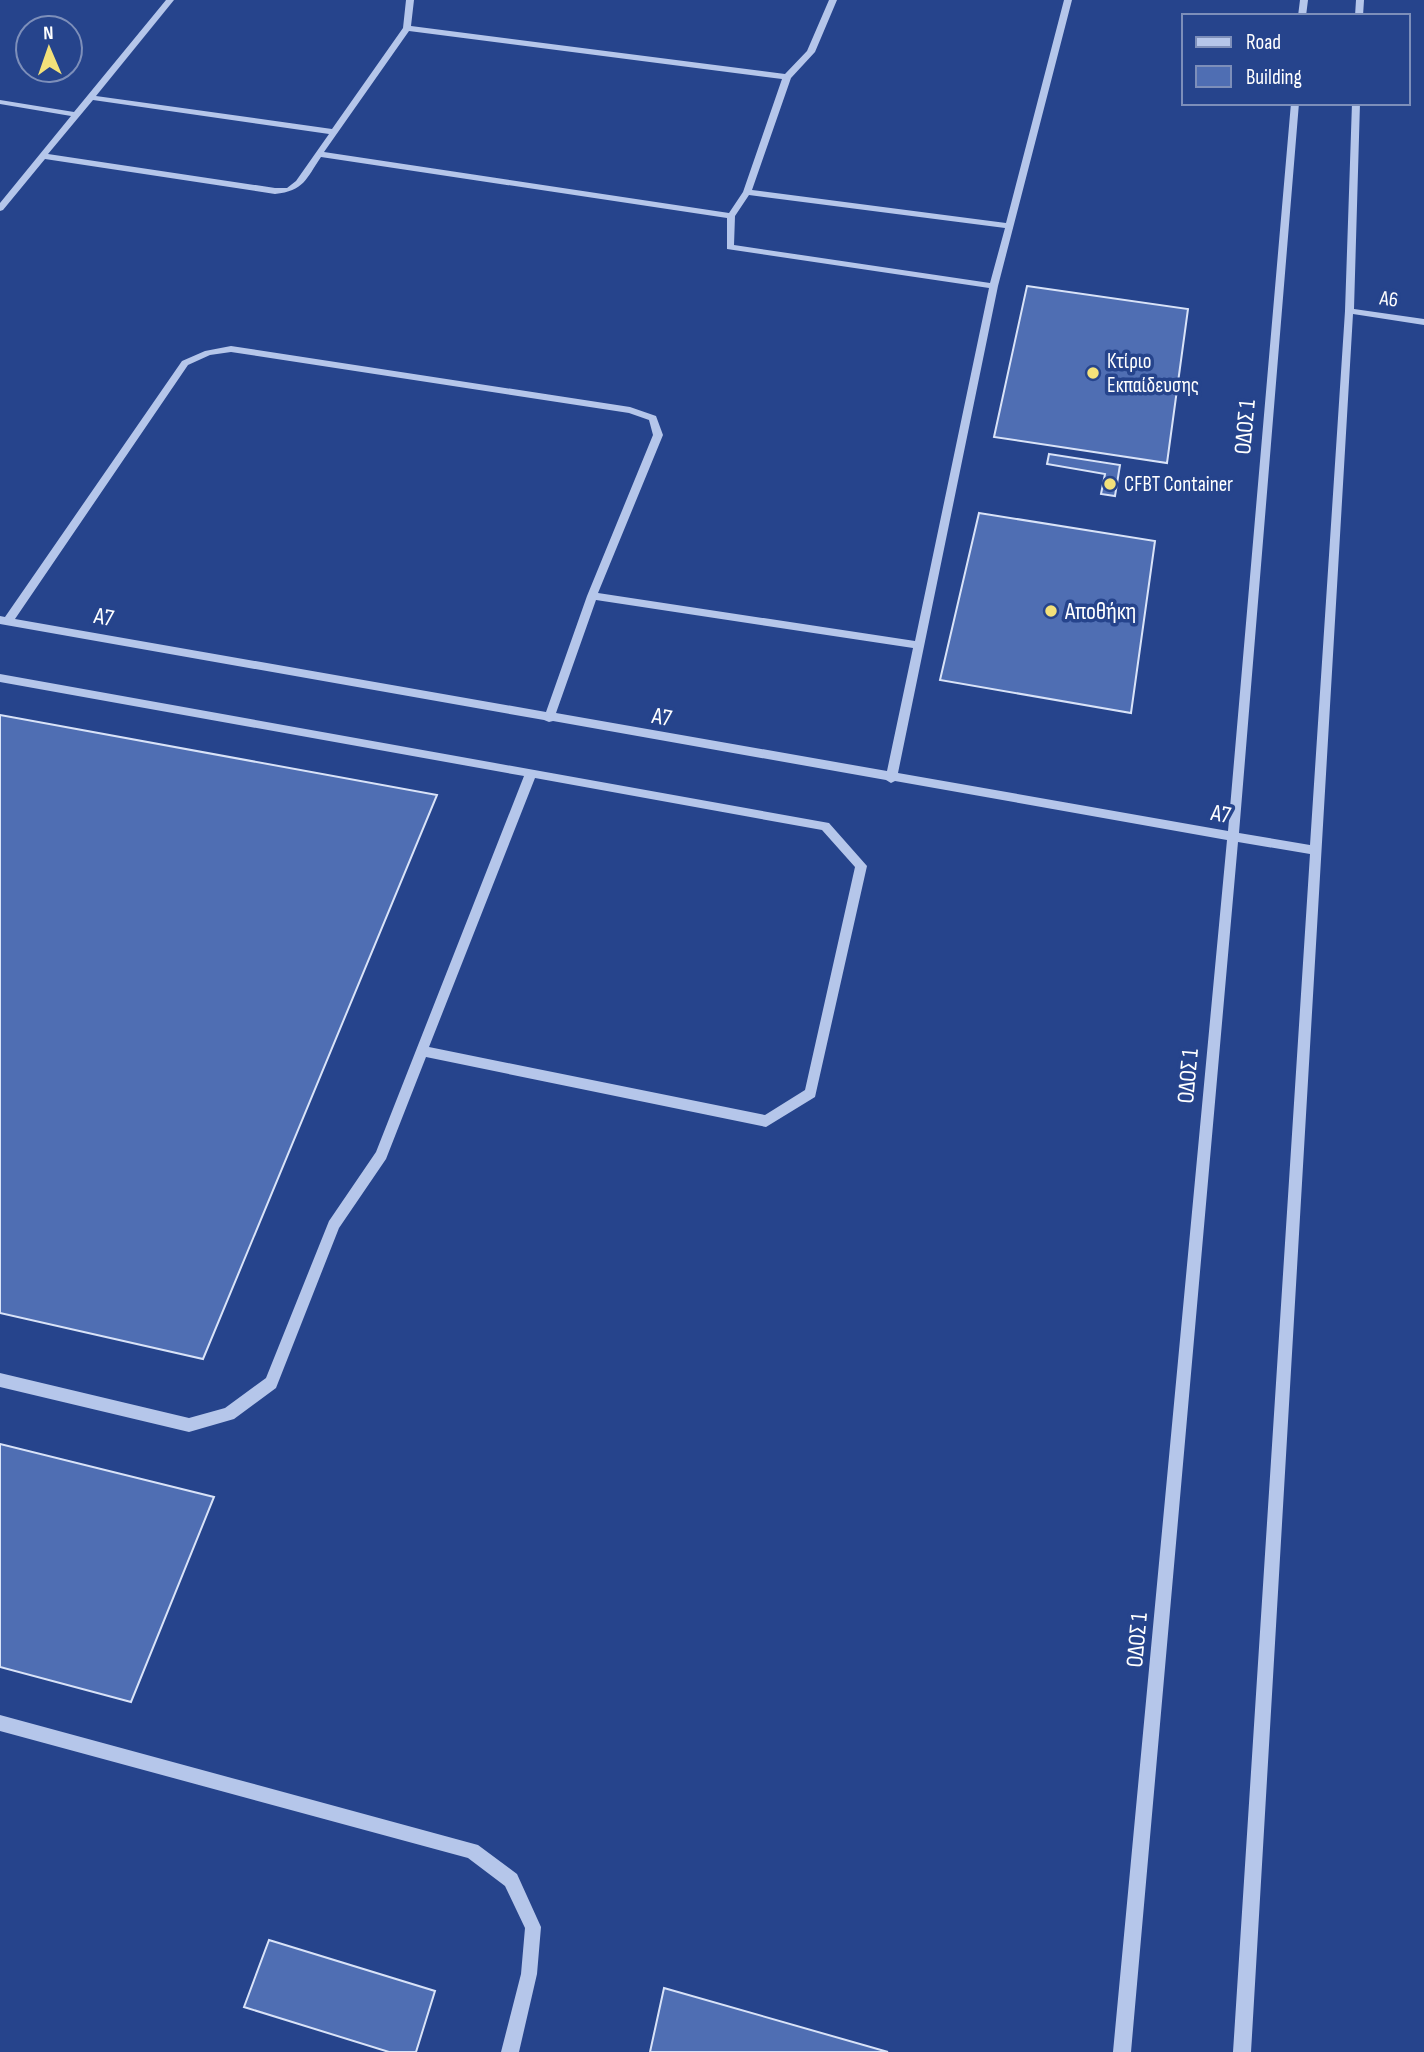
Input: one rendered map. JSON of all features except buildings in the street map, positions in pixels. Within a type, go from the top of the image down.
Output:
[{"type":"street","points":[[41,156],[275,191],[289,190],[299,183],[407,28],[411,0]]},
{"type":"street","points":[[834,0],[811,52],[787,77],[747,192],[731,216],[730,247],[995,286]]},
{"type":"street","points":[[891,779],[1008,226],[1068,0]]},
{"type":"street","points":[[407,28],[787,77]]},
{"type":"street","points":[[89,97],[334,132]]},
{"type":"street","name":"ΟΔΟΣ 1","points":[[1122,2052],[1233,837],[1295,105]]},
{"type":"street","points":[[1242,2052],[1349,311],[1356,105]]},
{"type":"street","points":[[319,154],[731,216]]},
{"type":"street","points":[[747,192],[1008,226]]},
{"type":"street","name":"Α6","points":[[1349,311],[1424,322]]},
{"type":"street","points":[[4,620],[185,363],[208,353],[231,349],[630,410],[653,418],[658,435],[592,596],[549,718]]},
{"type":"street","points":[[592,596],[918,645]]},
{"type":"street","name":"Α7","points":[[4,620],[891,779],[1317,851]]},
{"type":"street","points":[[0,678],[825,826],[861,866],[811,1093],[766,1121],[421,1051]]},
{"type":"street","points":[[0,1380],[189,1425],[229,1414],[271,1383],[334,1225],[381,1156],[531,773]]},
{"type":"street","points":[[0,1723],[471,1851],[511,1880],[533,1927],[529,1974],[510,2052]]},
{"type":"lane","points":[[0,208],[74,114],[170,0]]},
{"type":"lane","points":[[0,102],[74,114]]},
{"type":"place","name":"Κτίριο Εκπαίδευσης","points":[[1093,373]]},
{"type":"place","name":"CFBT Container","points":[[1110,484]]},
{"type":"place","name":"Αποθήκη","points":[[1051,611]]}]
